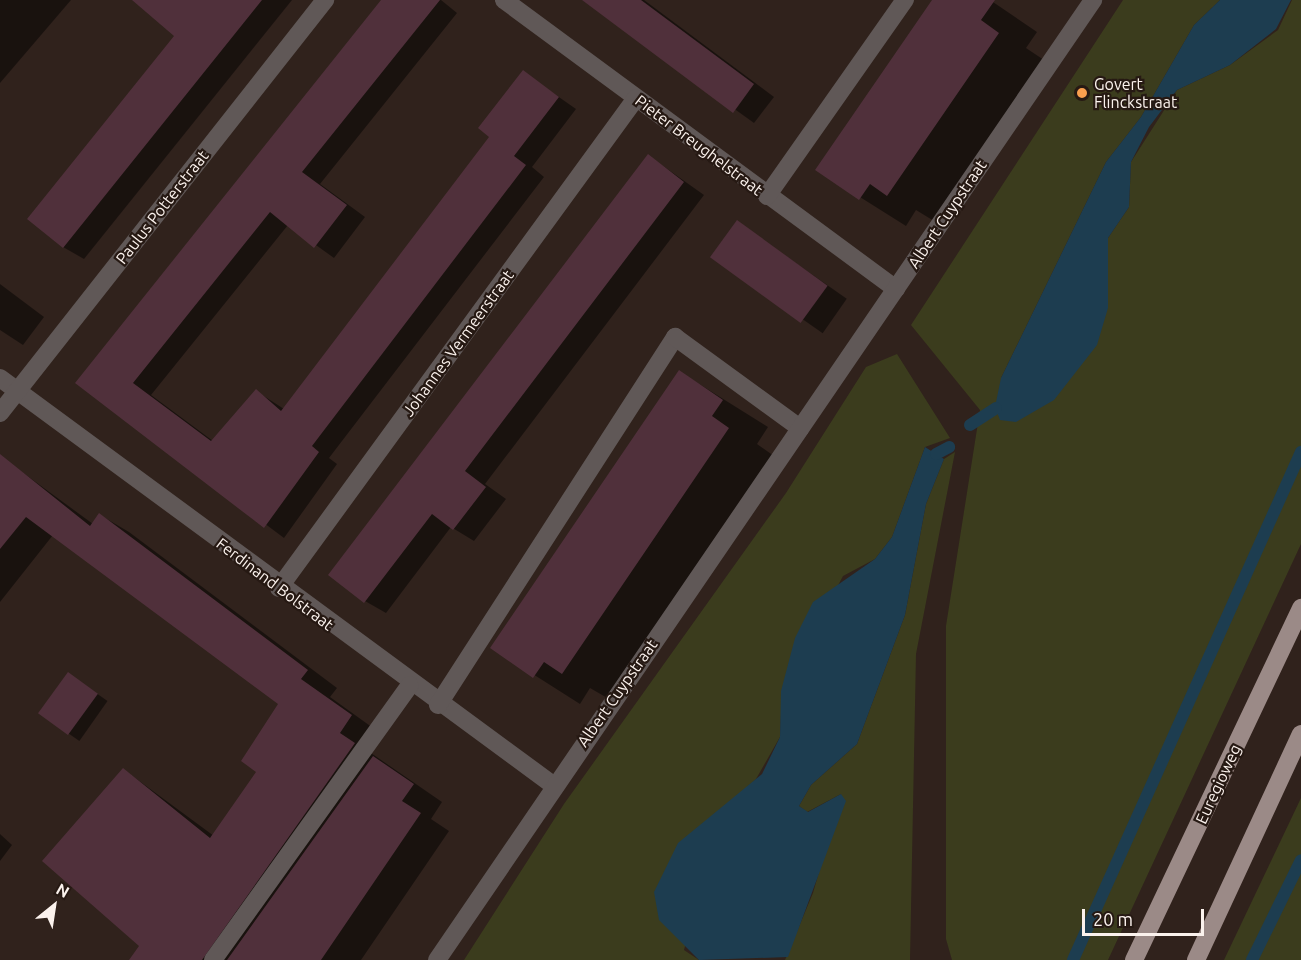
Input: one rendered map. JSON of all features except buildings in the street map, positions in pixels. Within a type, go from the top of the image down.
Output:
[{"type":"main road","name":"Euregioweg","points":[[1134,960],[1301,608]]},
{"type":"main road","points":[[1196,960],[1301,734]]},
{"type":"street","name":"Paulus Potterstraat","points":[[0,413],[325,0]]},
{"type":"street","name":"Pieter Breughelstraat","points":[[504,0],[896,289]]},
{"type":"street","points":[[767,196],[905,0]]},
{"type":"street","name":"Albert Cuypstraat","points":[[437,960],[553,785],[1093,0]]},
{"type":"street","name":"Johannes Vermeerstraat","points":[[279,588],[636,98]]},
{"type":"street","points":[[438,705],[675,337],[800,428]]},
{"type":"street","name":"Ferdinand Bolstraat","points":[[0,378],[410,685],[553,785]]},
{"type":"street","points":[[213,960],[410,685]]},
{"type":"green space","points":[[1123,0],[1220,0],[1194,25],[1141,117],[1106,162],[1001,378],[1107,277],[1108,238],[1129,207],[1131,162],[1177,90],[1230,65],[1278,30],[1292,0],[1301,0],[1301,544],[1108,960],[952,960],[946,939],[946,626],[980,410],[911,325]]},
{"type":"green space","points":[[897,354],[950,438],[925,447],[892,537],[875,559],[843,576],[782,691],[780,737],[756,779],[720,813],[684,950],[699,960],[464,960],[564,804],[786,493],[866,367]]},
{"type":"green space","points":[[955,452],[916,654],[910,960],[785,960],[813,893],[841,794],[807,812],[799,806],[811,785],[857,744],[905,615],[926,504],[944,459]]},
{"type":"green space","points":[[1301,798],[1301,960],[1224,960]]},
{"type":"water","points":[[1220,0],[1291,0],[1276,29],[1230,65],[1177,90],[1149,127],[1131,162],[1129,207],[1108,238],[1108,308],[1097,345],[1054,400],[1016,422],[1000,420],[995,407],[1001,378],[1106,162],[1141,117],[1194,25]]},
{"type":"water","points":[[925,447],[944,459],[926,504],[905,615],[857,744],[811,785],[799,806],[808,812],[841,794],[846,801],[788,957],[699,960],[659,920],[654,892],[678,843],[762,774],[780,737],[781,691],[795,638],[813,602],[875,559],[892,537]]},
{"type":"waterway","points":[[970,425],[996,408]]},
{"type":"waterway","points":[[936,454],[949,447]]},
{"type":"waterway","points":[[1073,960],[1301,452]]},
{"type":"waterway","points":[[1252,960],[1301,860]]},
{"type":"place","name":"Govert Flinckstraat","points":[[1082,93]]}]
